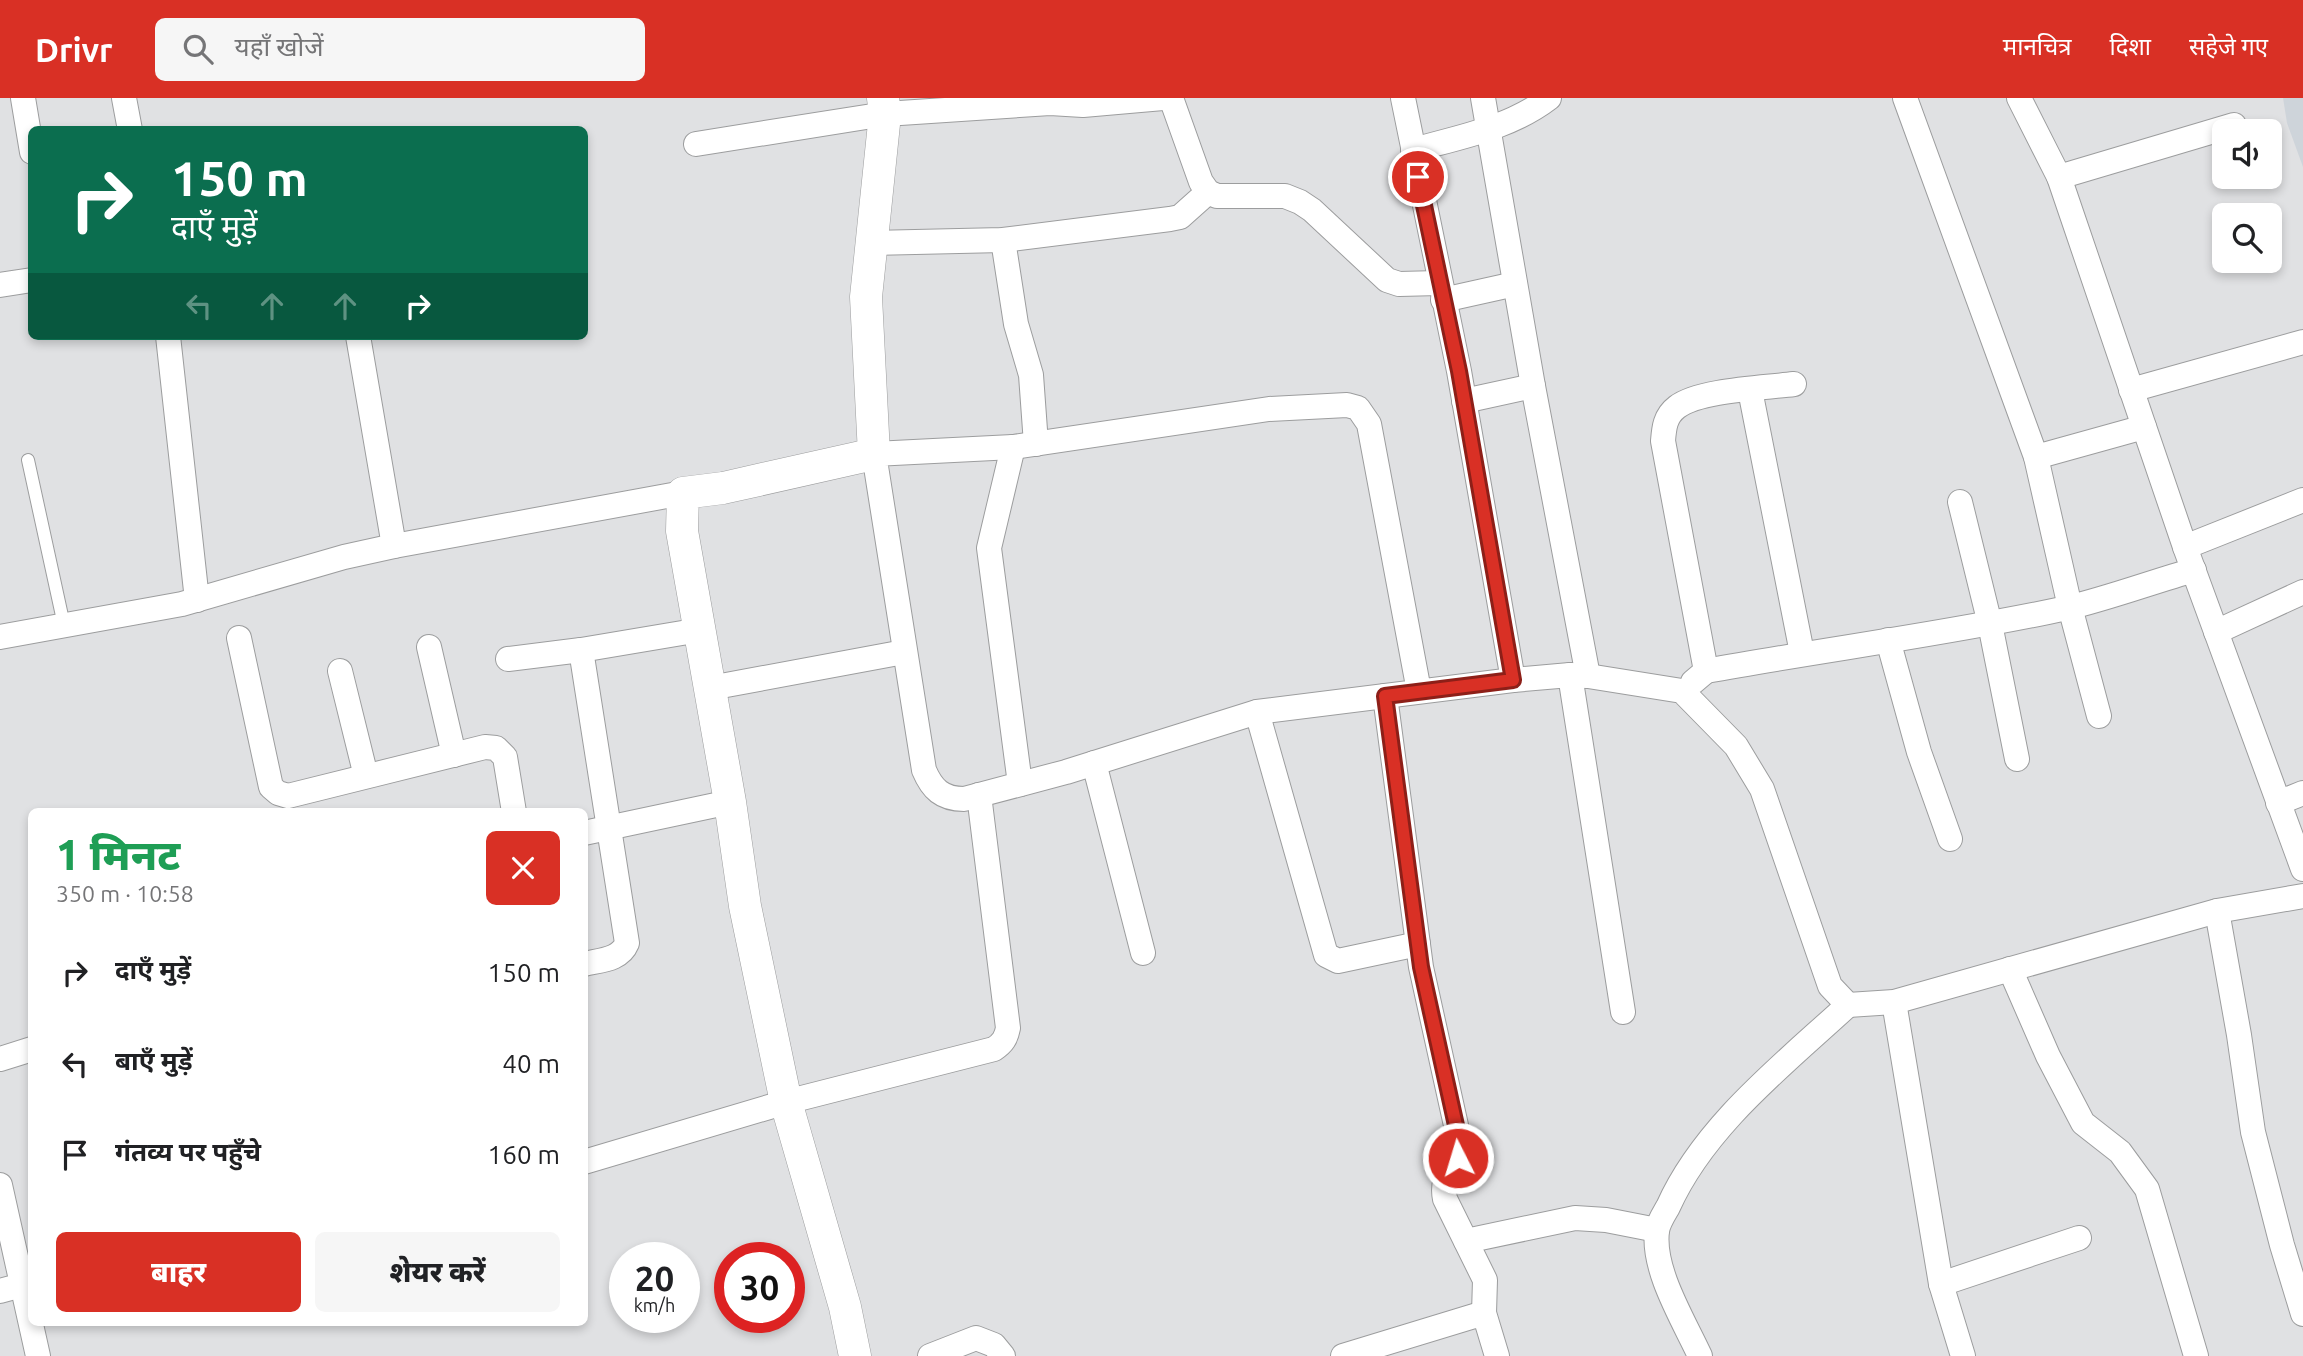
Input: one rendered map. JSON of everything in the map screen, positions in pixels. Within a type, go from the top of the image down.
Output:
[{"type":"street","points":[[23,98],[28,128]]},
{"type":"street","points":[[124,98],[129,126]]},
{"type":"street","points":[[696,144],[884,106],[1049,103],[1083,105],[1163,98]]},
{"type":"street","points":[[1171,98],[1201,182],[1208,192],[1217,196],[1285,196],[1312,210],[1387,280],[1399,284],[1441,292],[1515,284]]},
{"type":"street","points":[[1403,98],[1464,401],[1513,680]]},
{"type":"street","points":[[1483,98],[1533,386],[1579,676],[1623,1012]]},
{"type":"street","points":[[1413,150],[1488,129],[1529,113],[1549,98]]},
{"type":"street","points":[[1905,98],[2036,457],[2070,607],[2099,716]]},
{"type":"street","points":[[2019,98],[2059,177],[2190,558],[2303,869]]},
{"type":"street","points":[[884,106],[866,297],[874,454],[923,770],[929,783],[939,793],[950,799],[964,799],[1094,763],[1257,712],[1513,680],[1579,676],[1682,691],[1736,746],[1762,789],[1830,986],[1848,1005]]},
{"type":"street","points":[[2059,177],[2212,132]]},
{"type":"street","points":[[871,243],[1003,240],[1170,219],[1180,217],[1208,192]]},
{"type":"street","points":[[1003,240],[1016,324],[1031,375],[1024,445],[989,548],[1020,784]]},
{"type":"street","points":[[0,285],[28,281]]},
{"type":"street","points":[[168,340],[197,600]]},
{"type":"street","points":[[359,340],[394,546]]},
{"type":"street","points":[[2131,390],[2303,342]]},
{"type":"street","points":[[1706,671],[1663,441],[1665,422],[1676,408],[1700,397],[1794,384]]},
{"type":"street","points":[[1464,401],[1533,386]]},
{"type":"street","points":[[1750,390],[1802,653]]},
{"type":"street","points":[[0,637],[197,600],[344,556],[683,493],[723,488],[874,454],[1024,445],[1269,409],[1347,405],[1358,408],[1369,424],[1419,691]]},
{"type":"street","points":[[2036,457],[2144,427]]},
{"type":"street","points":[[683,493],[682,531],[730,802],[745,906],[786,1102],[845,1307],[855,1356]]},
{"type":"street","points":[[1682,691],[1706,671],[1990,624],[2070,607],[2190,558],[2303,500]]},
{"type":"street","points":[[1960,502],[1990,624],[2017,759]]},
{"type":"street","points":[[2217,632],[2303,592]]},
{"type":"street","points":[[508,659],[700,630]]},
{"type":"street","points":[[239,638],[271,787],[278,793],[288,796],[485,747],[496,748],[505,757],[513,808]]},
{"type":"street","points":[[1888,640],[1919,752],[1950,839]]},
{"type":"street","points":[[429,647],[454,755]]},
{"type":"street","points":[[581,650],[627,943],[623,952],[616,956],[588,963]]},
{"type":"street","points":[[710,688],[904,652]]},
{"type":"street","points":[[340,671],[366,776]]},
{"type":"street","points":[[1385,696],[1421,967],[1461,1148],[1443,1188],[1445,1199],[1485,1280],[1484,1313],[1497,1356]]},
{"type":"street","points":[[1257,712],[1326,955],[1338,961],[1418,944]]},
{"type":"street","points":[[1094,763],[1143,953]]},
{"type":"street","points":[[2278,803],[2303,793]]},
{"type":"street","points":[[588,1161],[786,1102],[994,1049],[1006,1038],[1008,1028],[979,795]]},
{"type":"street","points":[[588,832],[730,802]]},
{"type":"street","points":[[1700,1356],[1660,1268],[1657,1230],[1677,1185],[1706,1146],[1758,1085],[1848,1005],[1894,1002],[2217,912],[2303,896]]},
{"type":"street","points":[[2217,912],[2253,1132],[2303,1314]]},
{"type":"street","points":[[2010,969],[2048,1056],[2083,1123],[2120,1152],[2147,1189],[2196,1356]]},
{"type":"street","points":[[1894,1002],[1941,1284],[1963,1356]]},
{"type":"street","points":[[0,1059],[28,1050]]},
{"type":"street","points":[[0,1185],[11,1288],[38,1356]]},
{"type":"street","points":[[1466,1241],[1575,1218],[1606,1220],[1657,1230]]},
{"type":"street","points":[[1941,1284],[2079,1238]]},
{"type":"street","points":[[1349,1355],[1484,1313]]},
{"type":"street","points":[[930,1356],[976,1338],[994,1345],[1003,1356]]},
{"type":"lane","points":[[28,460],[64,625]]},
{"type":"shaded area","points":[[2283,98],[2303,98],[2303,167],[2287,123]]},
{"type":"route","points":[[1418,177],[1459,371],[1513,680],[1385,696],[1421,967],[1461,1148],[1458,1158]]}]
